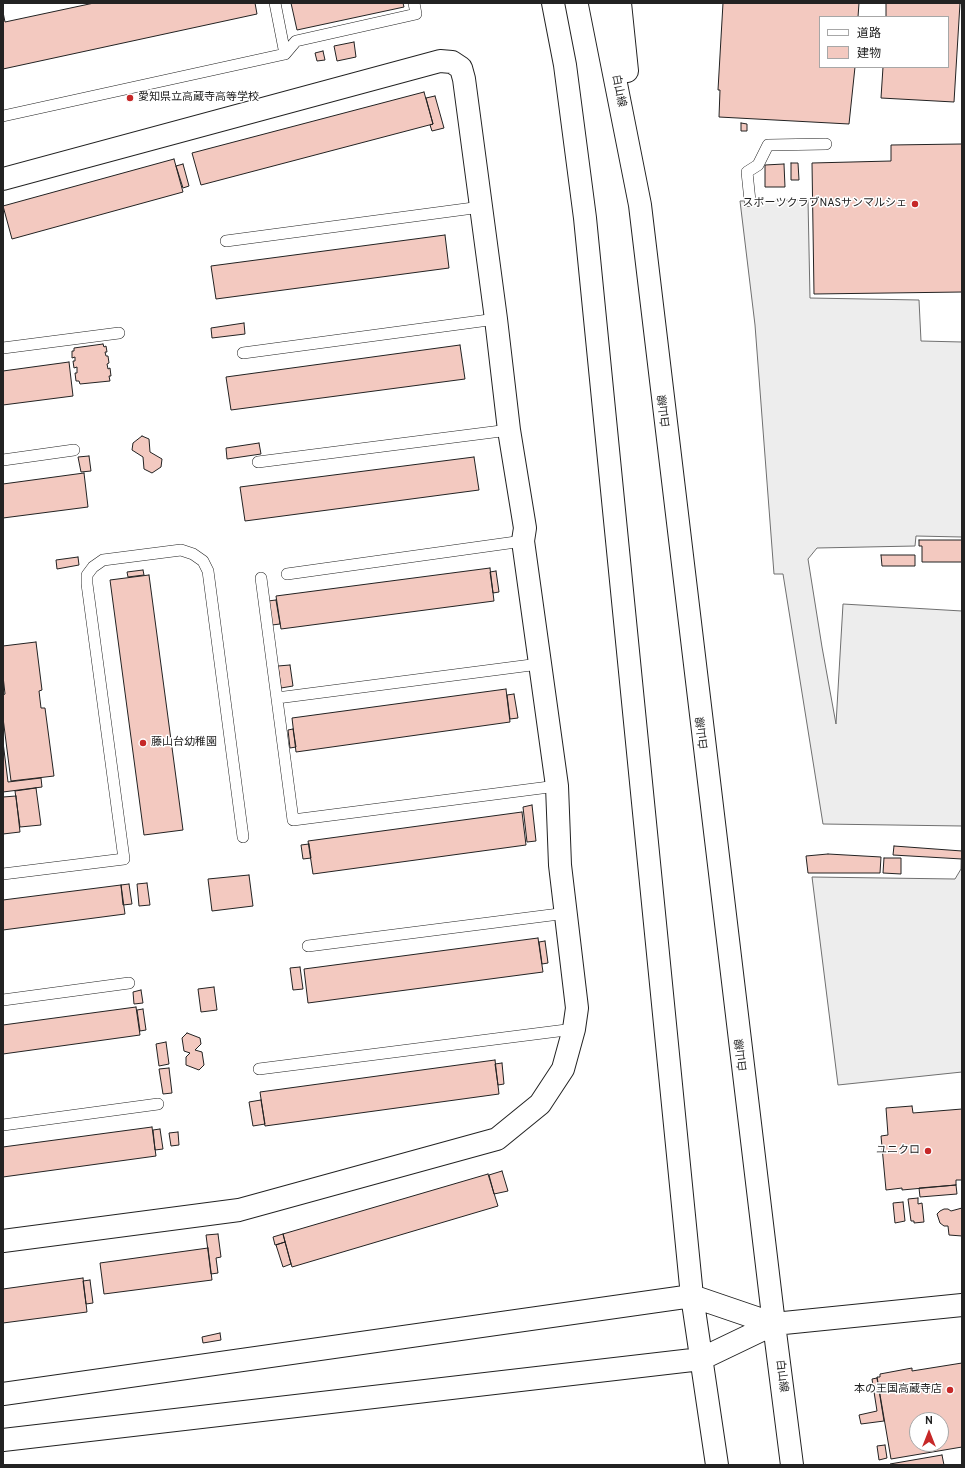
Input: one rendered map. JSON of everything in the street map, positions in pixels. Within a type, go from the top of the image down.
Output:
[{"type":"street","points":[[553,3],[565,65],[585,218],[692,1296],[717,1465]]},
{"type":"street","name":"白山線","points":[[600,3],[640,205],[792,1465]]},
{"type":"street","points":[[620,3],[640,205]]},
{"type":"street","points":[[3,179],[440,60],[452,62],[461,68],[464,79],[496,318],[509,430],[525,528],[523,541],[557,786],[560,865],[577,1008],[574,1029],[563,1069],[540,1104],[498,1139],[239,1210],[3,1241]]},
{"type":"street","points":[[3,1394],[692,1296],[774,1324]]},
{"type":"street","points":[[3,1440],[701,1359],[774,1324],[962,1305]]},
{"type":"lane","points":[[276,3],[285,54]]},
{"type":"lane","points":[[3,116],[285,54],[296,41],[416,14],[414,3]]},
{"type":"lane","points":[[750,201],[747,172],[758,165],[768,145],[826,144]]},
{"type":"lane","points":[[226,241],[481,207]]},
{"type":"lane","points":[[243,352],[496,318]]},
{"type":"lane","points":[[3,348],[119,333]]},
{"type":"lane","points":[[258,462],[509,430]]},
{"type":"lane","points":[[3,460],[74,450]]},
{"type":"lane","points":[[287,574],[523,541]]},
{"type":"lane","points":[[3,874],[124,859],[87,584],[87,575],[93,566],[103,560],[181,550],[193,554],[203,561],[208,571],[243,836]]},
{"type":"lane","points":[[262,578],[293,820],[557,786]]},
{"type":"lane","points":[[278,698],[539,664]]},
{"type":"lane","points":[[308,946],[566,913]]},
{"type":"lane","points":[[3,1000],[129,983]]},
{"type":"lane","points":[[259,1069],[574,1029]]},
{"type":"lane","points":[[3,1124],[158,1104]]},
{"type":"shaded area","points":[[808,200],[810,298],[919,300],[921,341],[962,342],[962,537],[916,536],[915,546],[817,548],[808,559],[836,724],[843,604],[962,611],[962,826],[823,824],[783,574],[774,574],[755,325],[740,201]]},
{"type":"shaded area","points":[[962,826],[962,1072],[838,1085],[812,877],[955,879],[961,869]]},
{"type":"building","points":[[94,3],[255,3],[257,14],[3,69],[3,12],[5,22]]},
{"type":"building","points":[[291,3],[403,3],[404,7],[297,30]]},
{"type":"building","points":[[723,3],[859,3],[858,16],[819,16],[819,68],[855,68],[849,124],[719,117],[720,90],[718,90]]},
{"type":"building","points":[[886,3],[960,3],[954,102],[881,98],[883,68],[949,68],[949,16],[886,16]]},
{"type":"building","points":[[354,42],[356,57],[337,61],[334,46]]},
{"type":"building","points":[[323,51],[325,60],[317,61],[315,53]]},
{"type":"building","points":[[424,92],[433,124],[201,185],[192,153]]},
{"type":"building","points":[[435,96],[444,128],[432,131],[430,125],[433,124],[426,98]]},
{"type":"building","points":[[741,123],[747,124],[747,131],[741,131]]},
{"type":"building","points":[[962,144],[962,292],[814,294],[812,163],[891,161],[891,145]]},
{"type":"building","points":[[174,159],[183,192],[12,239],[3,206]]},
{"type":"building","points":[[791,163],[798,163],[799,180],[791,180]]},
{"type":"building","points":[[183,164],[189,186],[183,188],[176,166]]},
{"type":"building","points":[[784,164],[785,187],[765,187],[765,165]]},
{"type":"building","points":[[445,235],[449,268],[216,299],[211,266]]},
{"type":"building","points":[[244,323],[245,334],[212,338],[211,328]]},
{"type":"building","points":[[103,344],[104,347],[106,346],[107,352],[105,352],[106,356],[108,356],[109,363],[107,364],[108,369],[110,368],[110,381],[80,384],[79,381],[76,381],[75,373],[77,373],[77,367],[74,368],[73,361],[75,361],[75,357],[72,358],[72,351],[74,351],[74,348]]},
{"type":"building","points":[[460,345],[465,379],[231,410],[226,377]]},
{"type":"building","points":[[69,362],[73,396],[3,405],[3,371]]},
{"type":"building","points":[[142,436],[149,439],[150,452],[162,459],[161,467],[152,473],[144,469],[143,457],[132,450],[133,443]]},
{"type":"building","points":[[259,443],[261,454],[227,459],[226,448]]},
{"type":"building","points":[[89,456],[91,471],[81,472],[78,457]]},
{"type":"building","points":[[474,457],[479,490],[245,521],[240,487]]},
{"type":"building","points":[[84,473],[88,507],[3,518],[3,484]]},
{"type":"building","points":[[919,540],[962,540],[962,562],[922,562],[922,546],[919,546]]},
{"type":"building","points":[[881,555],[915,555],[915,566],[882,566]]},
{"type":"building","points":[[78,557],[79,565],[57,569],[56,560]]},
{"type":"building","points":[[490,568],[494,601],[281,629],[276,596]]},
{"type":"building","points":[[143,570],[144,575],[128,577],[127,572]]},
{"type":"building","points":[[496,571],[499,592],[493,593],[490,572]]},
{"type":"building","points":[[149,575],[183,830],[144,835],[110,580]]},
{"type":"building","points":[[276,600],[280,624],[272,625],[268,601]]},
{"type":"building","points":[[36,642],[42,690],[39,691],[41,708],[45,708],[54,776],[11,781],[3,718],[3,695],[5,694],[3,676],[3,646]]},
{"type":"building","points":[[290,665],[293,686],[281,688],[278,666]]},
{"type":"building","points":[[506,689],[510,722],[296,752],[292,718]]},
{"type":"building","points":[[514,694],[518,718],[510,719],[507,695]]},
{"type":"building","points":[[293,729],[296,747],[290,748],[288,730]]},
{"type":"building","points":[[3,742],[8,782],[41,778],[42,787],[3,792]]},
{"type":"building","points":[[36,788],[41,825],[20,827],[15,791]]},
{"type":"building","points":[[16,796],[20,832],[3,834],[3,797]]},
{"type":"building","points":[[532,805],[536,841],[527,842],[523,807]]},
{"type":"building","points":[[522,812],[526,845],[313,874],[308,841]]},
{"type":"building","points":[[309,844],[311,858],[303,859],[301,845]]},
{"type":"building","points":[[894,846],[962,851],[962,859],[893,855]]},
{"type":"building","points":[[828,854],[881,857],[880,873],[808,873],[806,856]]},
{"type":"building","points":[[884,858],[901,858],[901,874],[883,873]]},
{"type":"building","points":[[249,875],[253,906],[212,911],[208,879]]},
{"type":"building","points":[[147,883],[150,905],[139,906],[137,884]]},
{"type":"building","points":[[129,884],[132,904],[123,905],[121,885]]},
{"type":"building","points":[[121,885],[125,914],[3,930],[3,900]]},
{"type":"building","points":[[538,938],[543,972],[308,1003],[304,969]]},
{"type":"building","points":[[545,941],[548,963],[542,964],[539,942]]},
{"type":"building","points":[[300,967],[303,989],[293,990],[290,968]]},
{"type":"building","points":[[214,987],[217,1010],[201,1012],[198,989]]},
{"type":"building","points":[[141,990],[143,1003],[134,1004],[133,992]]},
{"type":"building","points":[[136,1007],[140,1035],[3,1054],[3,1025]]},
{"type":"building","points":[[143,1009],[146,1030],[140,1031],[137,1010]]},
{"type":"building","points":[[187,1033],[200,1038],[201,1044],[195,1050],[202,1052],[204,1065],[199,1070],[186,1065],[186,1057],[190,1053],[184,1051],[182,1038]]},
{"type":"building","points":[[166,1042],[169,1064],[159,1066],[156,1044]]},
{"type":"building","points":[[495,1060],[499,1094],[265,1126],[260,1092]]},
{"type":"building","points":[[502,1063],[504,1084],[498,1085],[495,1064]]},
{"type":"building","points":[[169,1068],[172,1093],[163,1094],[159,1069]]},
{"type":"building","points":[[261,1100],[265,1124],[253,1126],[249,1102]]},
{"type":"building","points":[[912,1106],[913,1113],[962,1109],[962,1180],[956,1180],[956,1185],[886,1190],[881,1136],[888,1135],[886,1108]]},
{"type":"building","points":[[152,1127],[156,1156],[3,1177],[3,1147]]},
{"type":"building","points":[[160,1129],[163,1149],[155,1150],[153,1130]]},
{"type":"building","points":[[178,1132],[179,1145],[171,1146],[169,1133]]},
{"type":"building","points":[[502,1171],[508,1191],[494,1194],[489,1175]]},
{"type":"building","points":[[488,1174],[498,1206],[292,1267],[283,1234]]},
{"type":"building","points":[[956,1185],[957,1194],[920,1197],[919,1188]]},
{"type":"building","points":[[918,1198],[918,1204],[922,1203],[924,1222],[914,1223],[914,1221],[911,1221],[908,1199]]},
{"type":"building","points":[[903,1202],[905,1221],[895,1223],[893,1203]]},
{"type":"building","points":[[962,1208],[962,1236],[949,1235],[948,1226],[944,1226],[940,1223],[937,1214],[944,1209],[951,1211]]},
{"type":"building","points":[[218,1234],[221,1257],[216,1258],[218,1273],[211,1274],[206,1235]]},
{"type":"building","points":[[283,1234],[285,1242],[275,1245],[273,1237]]},
{"type":"building","points":[[285,1242],[291,1264],[283,1267],[276,1245]]},
{"type":"building","points":[[208,1248],[212,1280],[104,1294],[100,1263]]},
{"type":"building","points":[[83,1278],[87,1312],[3,1323],[3,1289]]},
{"type":"building","points":[[90,1280],[93,1303],[86,1304],[83,1281]]},
{"type":"building","points":[[220,1333],[221,1340],[203,1343],[202,1337]]},
{"type":"building","points":[[962,1363],[962,1447],[949,1449],[949,1412],[909,1412],[909,1452],[932,1452],[891,1459],[877,1377],[880,1377],[880,1374],[912,1368],[912,1371]]},
{"type":"building","points":[[877,1378],[884,1421],[861,1424],[859,1415],[877,1411],[872,1379]]},
{"type":"building","points":[[885,1445],[887,1458],[879,1460],[877,1446]]},
{"type":"building","points":[[942,1455],[944,1465],[890,1465],[890,1464]]},
{"type":"place","name":"愛知県立高蔵寺高等学校","points":[[130,98]]},
{"type":"place","name":"スポーツクラブNASサンマルシェ","points":[[915,204]]},
{"type":"place","name":"藤山台幼稚園","points":[[143,743]]},
{"type":"place","name":"ユニクロ","points":[[928,1151]]},
{"type":"place","name":"本の王国高蔵寺店","points":[[950,1390]]}]
